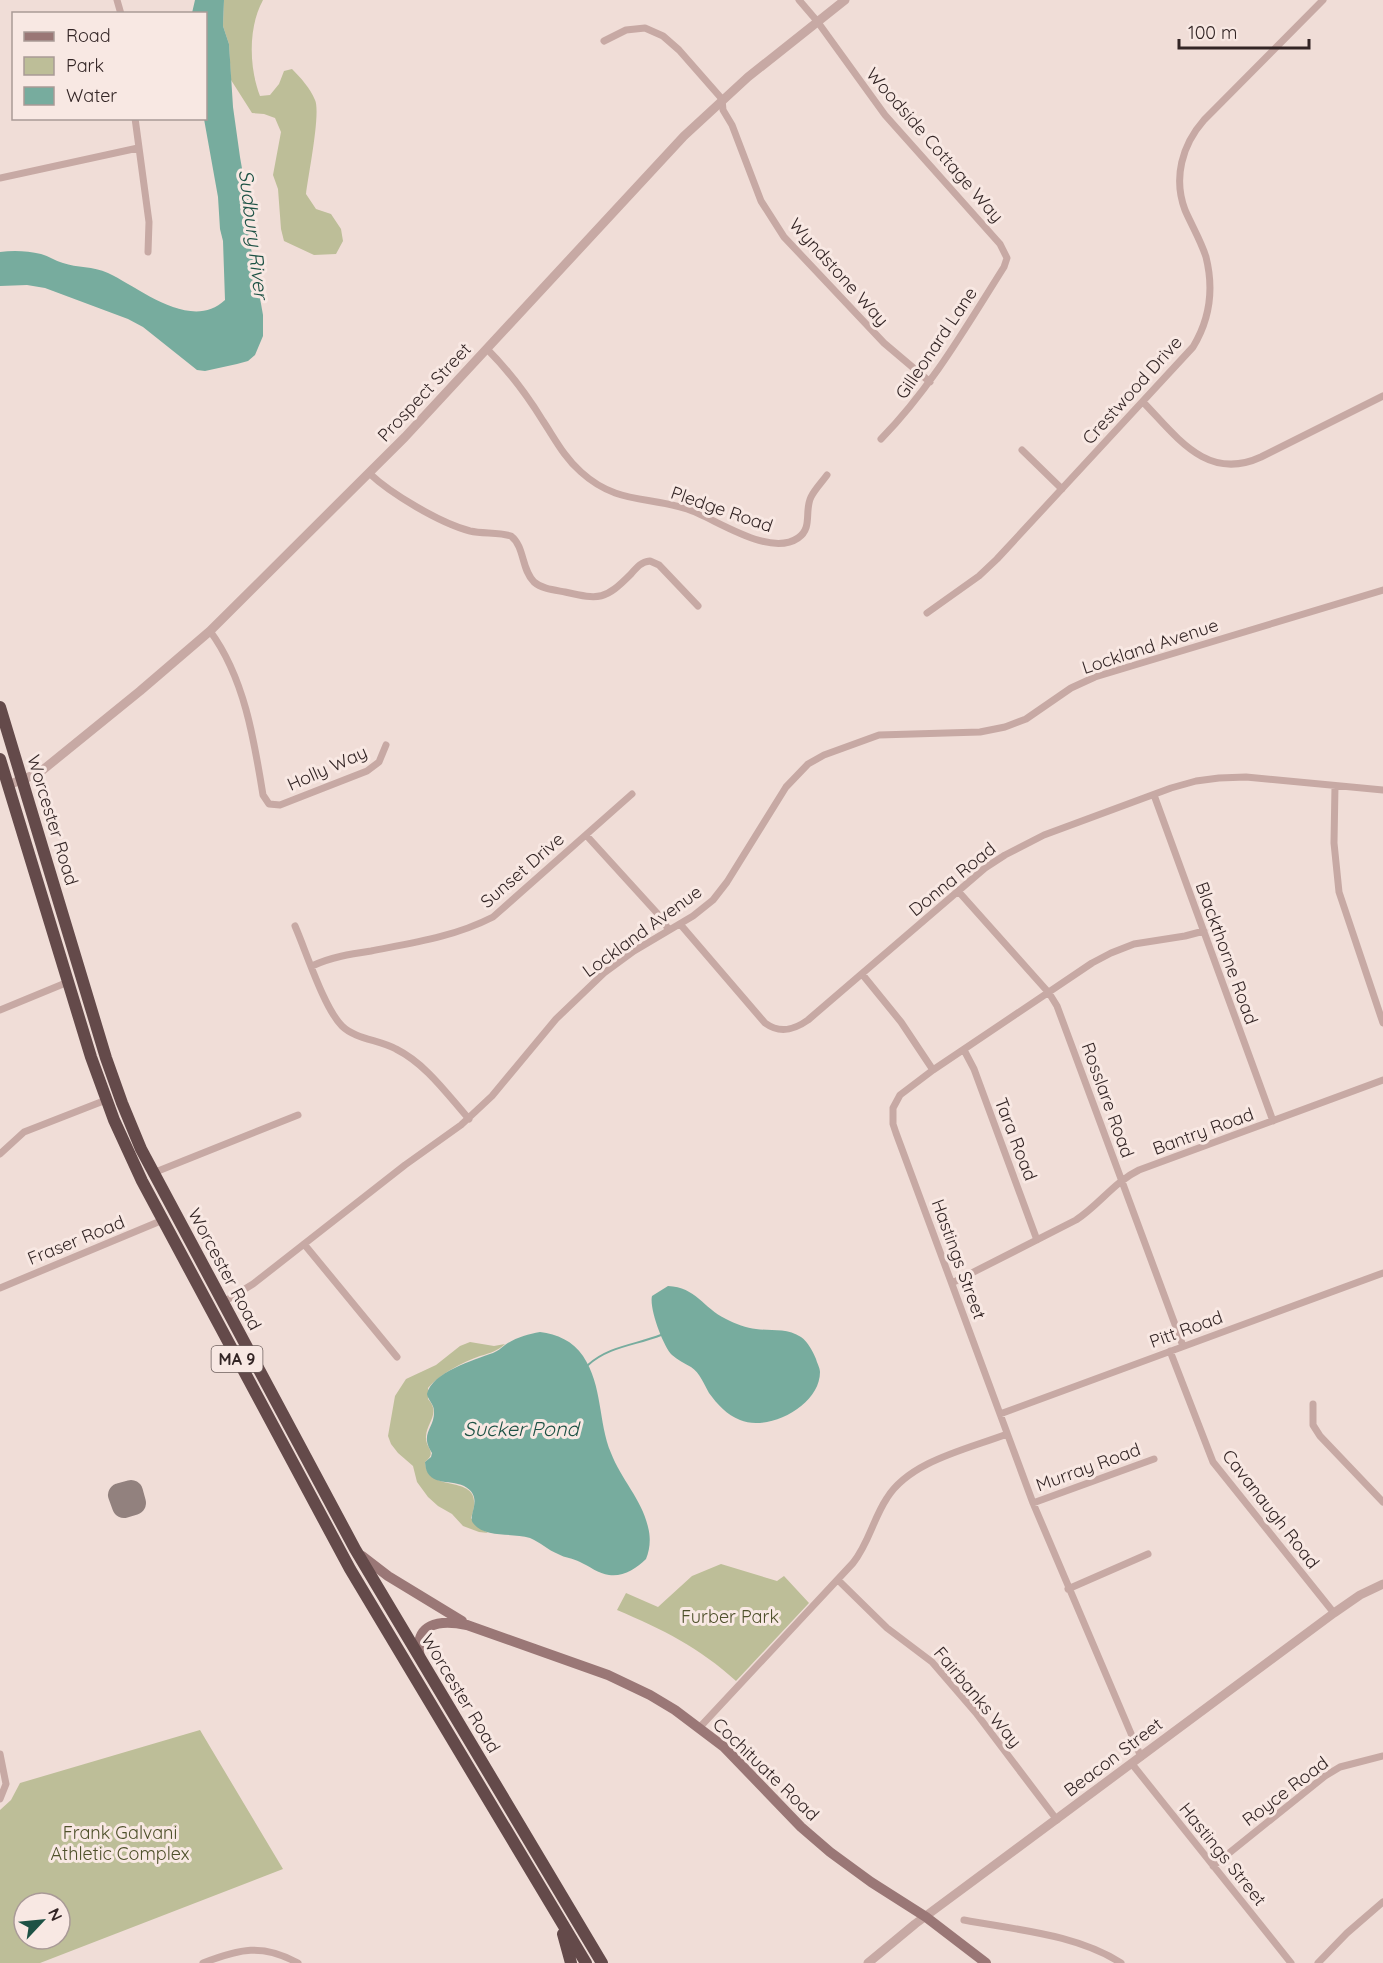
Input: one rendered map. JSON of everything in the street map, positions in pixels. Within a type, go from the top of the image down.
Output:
[{"type":"highway","name":"Worcester Road","points":[[0,706],[106,1058],[128,1119],[153,1173],[355,1549],[602,1963]]},
{"type":"highway","name":"Worcester Road","points":[[0,759],[106,1100],[142,1181],[346,1562],[586,1963]]},
{"type":"highway","points":[[547,1897],[566,1941],[571,1963]]},
{"type":"main road","name":"Cochituate Road","points":[[355,1549],[382,1572],[467,1625]]},
{"type":"main road","name":"Cochituate Road","points":[[420,1659],[420,1640],[427,1629],[433,1624],[445,1621],[467,1625],[608,1674],[650,1695],[700,1727],[734,1756],[801,1827],[823,1846],[858,1873],[926,1917],[986,1963]]},
{"type":"street","name":"Woodside Cottage Way","points":[[799,0],[817,21],[885,115],[1000,243],[1007,258]]},
{"type":"street","name":"Prospect Street","points":[[8,785],[39,773],[210,631],[369,473],[661,160],[722,99],[845,0]]},
{"type":"street","name":"Crestwood Drive","points":[[927,613],[988,568],[1193,347],[1203,328],[1209,308],[1210,288],[1205,255],[1185,208],[1180,189],[1180,170],[1189,142],[1212,111],[1323,0]]},
{"type":"street","points":[[604,41],[618,33],[636,28],[654,31],[679,50],[722,99]]},
{"type":"street","name":"Wyndstone Way","points":[[722,99],[723,110],[732,125],[757,190],[777,228],[884,343],[930,382]]},
{"type":"street","points":[[135,120],[149,222],[148,252]]},
{"type":"street","points":[[0,178],[138,148]]},
{"type":"street","name":"Gilleonard Lane","points":[[881,439],[930,382],[1004,267],[1007,258]]},
{"type":"street","name":"Pledge Road","points":[[487,349],[510,372],[554,440],[575,467],[601,486],[622,496],[686,509],[743,535],[782,544],[795,540],[805,531],[811,498],[827,474]]},
{"type":"street","points":[[1143,402],[1196,453],[1213,462],[1233,466],[1242,465],[1261,457],[1383,396]]},
{"type":"street","points":[[1022,450],[1062,489]]},
{"type":"street","points":[[369,473],[390,490],[445,521],[477,532],[511,536],[518,543],[530,577],[545,588],[584,597],[598,597],[614,590],[641,564],[650,561],[659,565],[698,606]]},
{"type":"street","name":"Lockland Avenue","points":[[222,1303],[253,1284],[405,1165],[469,1119],[492,1096],[538,1038],[565,1009],[613,966],[640,946],[704,908],[720,891],[786,787],[799,771],[816,759],[860,740],[879,735],[980,732],[1005,727],[1026,719],[1071,688],[1095,677],[1383,590]]},
{"type":"street","name":"Holly Way","points":[[210,631],[224,652],[242,697],[252,730],[263,795],[269,804],[280,805],[367,771],[379,762],[386,746]]},
{"type":"street","name":"Donna Road","points":[[680,924],[758,1017],[771,1028],[785,1030],[800,1025],[995,861],[1030,842],[1184,784],[1219,778],[1246,777],[1383,790]]},
{"type":"street","points":[[1335,786],[1334,843],[1340,892],[1383,1023]]},
{"type":"street","name":"Sunset Drive","points":[[312,966],[337,957],[440,937],[480,924],[504,909],[632,794]]},
{"type":"street","name":"Blackthorne Road","points":[[1154,795],[1273,1121]]},
{"type":"street","points":[[585,835],[657,913],[669,930]]},
{"type":"street","name":"Rosslare Road","points":[[958,891],[1049,993],[1060,1013],[1183,1346]]},
{"type":"street","points":[[295,926],[326,999],[342,1026],[357,1035],[396,1048],[412,1059],[430,1075],[469,1119]]},
{"type":"street","name":"Hastings Street","points":[[1141,1757],[1033,1503],[896,1133],[893,1108],[900,1095],[933,1070],[1101,958],[1122,948],[1204,931]]},
{"type":"street","points":[[862,974],[900,1022],[933,1070]]},
{"type":"street","points":[[0,1010],[68,982]]},
{"type":"street","name":"Tara Road","points":[[964,1050],[974,1069],[1037,1239]]},
{"type":"street","name":"Bantry Road","points":[[952,1283],[1084,1216],[1122,1180],[1139,1170],[1383,1080]]},
{"type":"street","points":[[0,1154],[24,1132],[106,1100]]},
{"type":"street","points":[[153,1173],[298,1115]]},
{"type":"street","name":"Fraser Road","points":[[0,1288],[163,1220]]},
{"type":"street","points":[[304,1244],[397,1357]]},
{"type":"street","name":"Pitt Road","points":[[1000,1414],[1383,1273]]},
{"type":"street","name":"Cavanaugh Road","points":[[1170,1351],[1213,1462],[1334,1613]]},
{"type":"street","points":[[1313,1404],[1313,1425],[1320,1436],[1383,1502]]},
{"type":"street","points":[[700,1727],[860,1554],[886,1499],[898,1483],[922,1466],[1007,1434]]},
{"type":"street","name":"Murray Road","points":[[1033,1503],[1154,1459]]},
{"type":"street","points":[[1068,1589],[1148,1554]]},
{"type":"street","name":"Fairbanks Way","points":[[838,1580],[892,1632],[932,1662],[976,1713],[1057,1820]]},
{"type":"street","name":"Beacon Street","points":[[868,1963],[926,1917],[1334,1613],[1360,1595],[1383,1584]]},
{"type":"street","points":[[0,1754],[6,1784],[0,1798]]},
{"type":"street","name":"Royce Road","points":[[1213,1866],[1325,1776],[1340,1767],[1383,1756]]},
{"type":"street","name":"Hastings Street","points":[[1132,1764],[1292,1963]]},
{"type":"street","points":[[1318,1963],[1347,1933],[1383,1902]]},
{"type":"street","points":[[964,1920],[1062,1939],[1121,1963]]},
{"type":"street","points":[[203,1963],[236,1951],[256,1949],[277,1953],[298,1963]]},
{"type":"green space","points":[[224,0],[263,0],[255,22],[252,48],[256,85],[260,96],[270,95],[279,84],[284,71],[292,69],[311,91],[315,100],[315,131],[306,194],[316,209],[331,214],[341,229],[343,241],[336,254],[314,255],[284,241],[278,189],[273,175],[281,132],[275,118],[252,113],[231,80],[229,44],[223,26]]},
{"type":"green space","points":[[470,1342],[494,1346],[505,1344],[494,1352],[452,1369],[428,1388],[428,1399],[432,1404],[433,1413],[426,1436],[431,1452],[425,1462],[428,1473],[436,1479],[465,1488],[472,1493],[474,1503],[471,1518],[478,1527],[488,1533],[463,1526],[452,1514],[428,1497],[417,1482],[413,1466],[398,1453],[388,1436],[395,1396],[406,1379],[436,1365],[460,1346]]},
{"type":"green space","name":"Furber Park","points":[[721,1564],[777,1581],[784,1576],[809,1603],[736,1681],[709,1659],[680,1640],[617,1610],[626,1593],[658,1607],[692,1576]]},
{"type":"green space","name":"Frank Galvani Athletic Complex","points":[[200,1730],[283,1869],[72,1951],[72,1891],[12,1891],[12,1951],[71,1951],[40,1963],[0,1963],[0,1810],[11,1800],[20,1783]]},
{"type":"water","points":[[195,0],[224,0],[223,26],[229,44],[233,107],[240,157],[244,180],[252,200],[246,220],[263,315],[263,336],[255,355],[248,361],[205,371],[197,370],[143,327],[128,319],[45,288],[27,285],[0,286],[0,252],[21,251],[41,254],[68,265],[108,273],[150,297],[181,309],[197,311],[212,309],[225,300],[223,241],[218,197],[204,120],[207,120],[207,12],[192,12]]},
{"type":"water","points":[[668,1286],[686,1290],[718,1314],[737,1324],[785,1331],[801,1337],[812,1350],[820,1370],[818,1384],[811,1396],[790,1413],[764,1422],[751,1423],[735,1418],[727,1412],[709,1393],[697,1372],[672,1355],[665,1344],[655,1318],[652,1296]]},
{"type":"water","name":"Sucker Pond","points":[[540,1332],[564,1339],[583,1356],[594,1379],[611,1453],[645,1517],[650,1539],[646,1559],[634,1569],[624,1573],[614,1575],[598,1572],[530,1538],[492,1533],[478,1528],[472,1520],[474,1500],[470,1490],[458,1484],[434,1479],[426,1470],[425,1462],[432,1453],[428,1446],[427,1436],[434,1417],[434,1409],[427,1394],[430,1386],[445,1373],[465,1363],[495,1352],[517,1338]]},
{"type":"waterway","points":[[588,1365],[614,1350],[661,1335]]},
{"type":"taxiway","points":[[131,1492],[134,1503],[124,1506],[120,1495],[131,1492]]},
{"type":"water label","name":"Sudbury River","points":[[254,234]]}]
